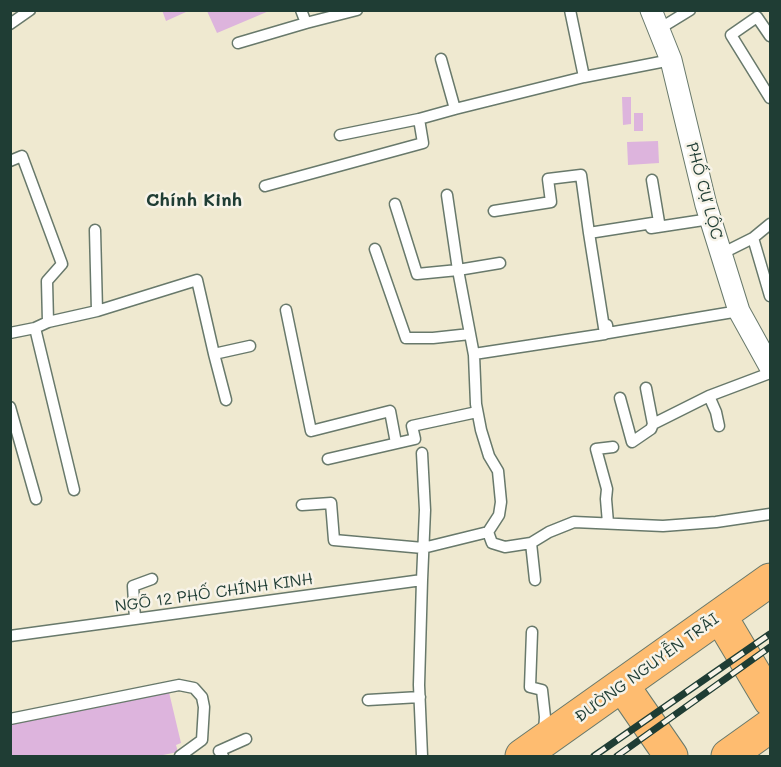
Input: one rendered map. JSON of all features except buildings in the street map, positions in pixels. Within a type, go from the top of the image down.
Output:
[{"type":"main road","name":"ĐƯỜNG NGUYỄN TRÃI","points":[[533,749],[771,579]]},
{"type":"main road","points":[[720,616],[771,700]]},
{"type":"main road","points":[[622,685],[671,756]]},
{"type":"main road","points":[[728,756],[771,726]]},
{"type":"street","name":"PHỐ CỰ LỘC","points":[[655,20],[671,60],[710,219],[739,311],[771,367]]},
{"type":"lane","points":[[10,24],[30,10]]},
{"type":"lane","points":[[301,10],[306,22]]},
{"type":"lane","points":[[238,43],[306,22],[357,10]]},
{"type":"lane","points":[[570,10],[584,77]]},
{"type":"lane","points":[[655,20],[690,10]]},
{"type":"lane","points":[[771,36],[757,16],[731,35],[771,98]]},
{"type":"lane","points":[[441,59],[455,108]]},
{"type":"lane","points":[[340,135],[584,77],[671,60]]},
{"type":"lane","points":[[265,186],[423,143],[419,118]]},
{"type":"lane","points":[[10,161],[22,156],[62,264],[47,281],[48,322]]},
{"type":"lane","points":[[494,211],[551,202],[548,179],[581,175],[608,333],[739,311]]},
{"type":"lane","points":[[592,235],[659,222],[652,180]]},
{"type":"lane","points":[[302,506],[332,503],[334,540],[423,548],[488,532],[499,515],[501,502],[498,471],[489,456],[477,412],[474,354],[447,195]]},
{"type":"lane","points":[[395,204],[417,274],[500,263]]},
{"type":"lane","points":[[592,235],[710,219]]},
{"type":"lane","points":[[721,254],[753,238],[771,224]]},
{"type":"lane","points":[[94,230],[97,311]]},
{"type":"lane","points":[[474,354],[605,334],[592,235]]},
{"type":"lane","points":[[753,238],[771,296]]},
{"type":"lane","points":[[375,249],[406,338],[470,334]]},
{"type":"lane","points":[[10,333],[97,311],[197,280],[226,400]]},
{"type":"lane","points":[[286,310],[310,431],[390,411],[396,443]]},
{"type":"lane","points":[[35,328],[74,490]]},
{"type":"lane","points":[[214,354],[250,346]]},
{"type":"lane","points":[[653,424],[709,396],[771,373]]},
{"type":"lane","points":[[620,398],[632,442],[651,429],[653,424],[646,388]]},
{"type":"lane","points":[[709,396],[719,426]]},
{"type":"lane","points":[[10,407],[36,499]]},
{"type":"lane","points":[[328,459],[415,439],[412,426],[477,412]]},
{"type":"lane","points":[[608,523],[607,489],[596,449],[614,447]]},
{"type":"lane","points":[[422,453],[425,510],[420,697],[422,756]]},
{"type":"lane","points":[[488,532],[492,543],[505,547],[531,543],[549,532],[574,522],[663,526],[716,522],[771,514]]},
{"type":"lane","points":[[531,543],[535,580]]},
{"type":"lane","points":[[135,619],[133,586],[152,579]]},
{"type":"lane","name":"NGÕ 12 PHỐ CHÍNH KINH","points":[[10,636],[422,580]]},
{"type":"lane","points":[[532,632],[530,687],[542,690],[545,717],[533,749]]},
{"type":"lane","points":[[10,719],[179,685],[194,688],[202,697],[204,707],[202,740],[180,756]]},
{"type":"lane","points":[[368,700],[420,697]]},
{"type":"lane","points":[[223,756],[219,751],[246,739]]},
{"type":"railway","points":[[594,756],[770,634]]},
{"type":"railway","points":[[617,756],[770,647]]},
{"type":"district","name":"Chính Kinh","points":[[194,200]]}]
